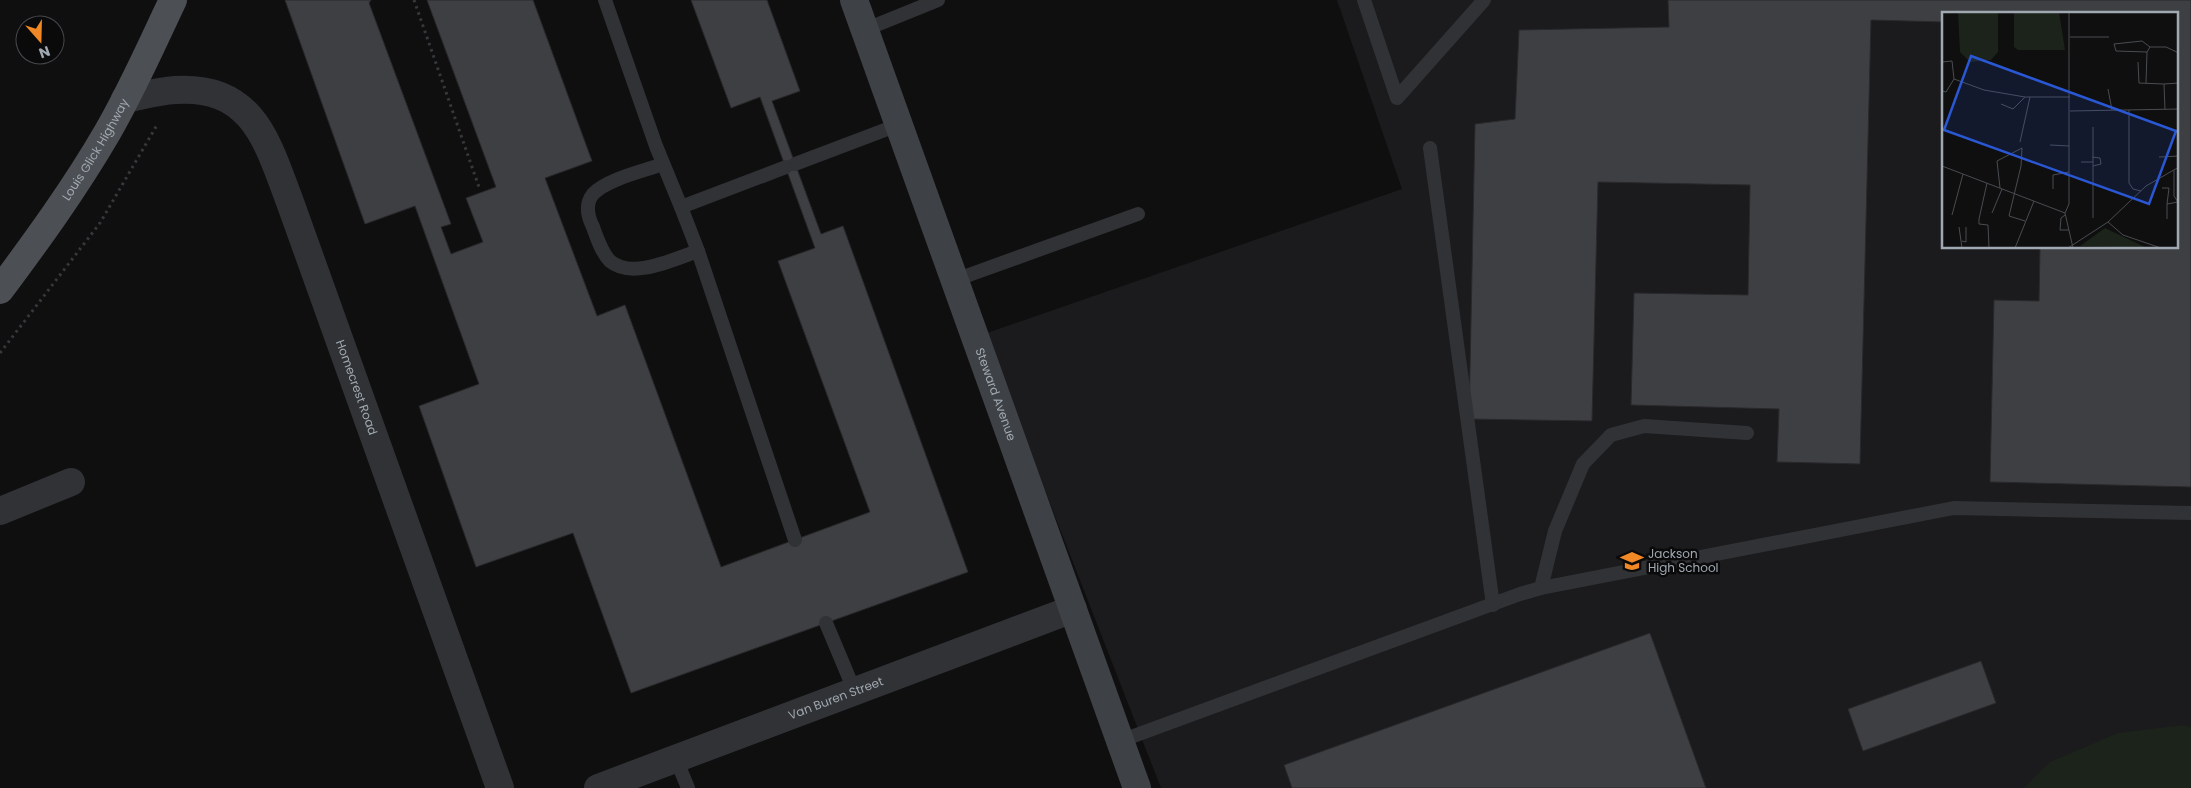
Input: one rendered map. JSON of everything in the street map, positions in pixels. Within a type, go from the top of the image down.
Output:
[{"type":"main road","name":"Louis Glick Highway","points":[[0,290],[35,243],[88,164],[125,99],[173,0]]},
{"type":"main road","name":"Steward Avenue","points":[[854,0],[1137,788]]},
{"type":"street","name":"Homecrest Road","points":[[125,99],[174,90],[213,93],[227,98],[242,108],[262,134],[287,194],[500,788]]},
{"type":"street","points":[[0,511],[71,482]]},
{"type":"street","name":"Van Buren Street","points":[[598,788],[1073,609]]},
{"type":"lane","points":[[605,0],[663,164],[698,251],[795,540]]},
{"type":"lane","points":[[864,30],[938,0]]},
{"type":"lane","points":[[1364,0],[1397,98],[1484,0]]},
{"type":"lane","points":[[681,207],[898,125]]},
{"type":"lane","points":[[1430,148],[1493,605]]},
{"type":"lane","points":[[663,164],[606,185],[592,195],[588,208],[590,221],[609,260],[626,269],[644,268],[698,251]]},
{"type":"lane","points":[[955,280],[1138,214]]},
{"type":"lane","points":[[1541,588],[1555,530],[1583,464],[1612,435],[1644,426],[1747,433]]},
{"type":"lane","points":[[1120,742],[1541,588],[1954,508],[2191,513]]},
{"type":"lane","points":[[826,623],[855,692]]},
{"type":"lane","points":[[676,759],[688,788]]},
{"type":"path","points":[[414,0],[480,190]]},
{"type":"path","points":[[0,352],[100,224],[157,125]]},
{"type":"shaded area","name":"Jackson High School","points":[[1337,0],[2191,0],[2191,788],[1161,788],[984,334],[1402,189]]},
{"type":"shaded area","points":[[2184,725],[2191,727],[2191,788],[2024,788],[2050,762],[2118,733]]},
{"type":"building","points":[[285,0],[371,0],[369,3],[451,224],[441,227],[451,254],[483,242],[466,198],[496,187],[427,0],[533,0],[592,161],[545,178],[597,316],[625,305],[721,567],[870,512],[778,261],[815,248],[760,97],[731,108],[691,0],[767,0],[800,91],[772,101],[821,234],[843,226],[968,572],[631,693],[573,533],[476,567],[419,406],[479,384],[415,206],[365,224]]},
{"type":"building","points":[[1668,0],[2191,0],[2191,487],[1990,482],[1994,300],[2039,301],[2040,249],[2178,249],[2178,12],[1942,12],[1942,22],[1871,20],[1860,464],[1777,462],[1779,409],[1631,405],[1634,293],[1748,295],[1750,185],[1598,182],[1592,421],[1469,419],[1475,124],[1515,119],[1519,30],[1669,27]]},
{"type":"building","points":[[1650,633],[1706,788],[1292,788],[1284,765]]},
{"type":"building","points":[[1981,661],[1996,703],[1863,751],[1848,709]]},
{"type":"place","name":"Jackson High School","points":[[1632,561]]}]
